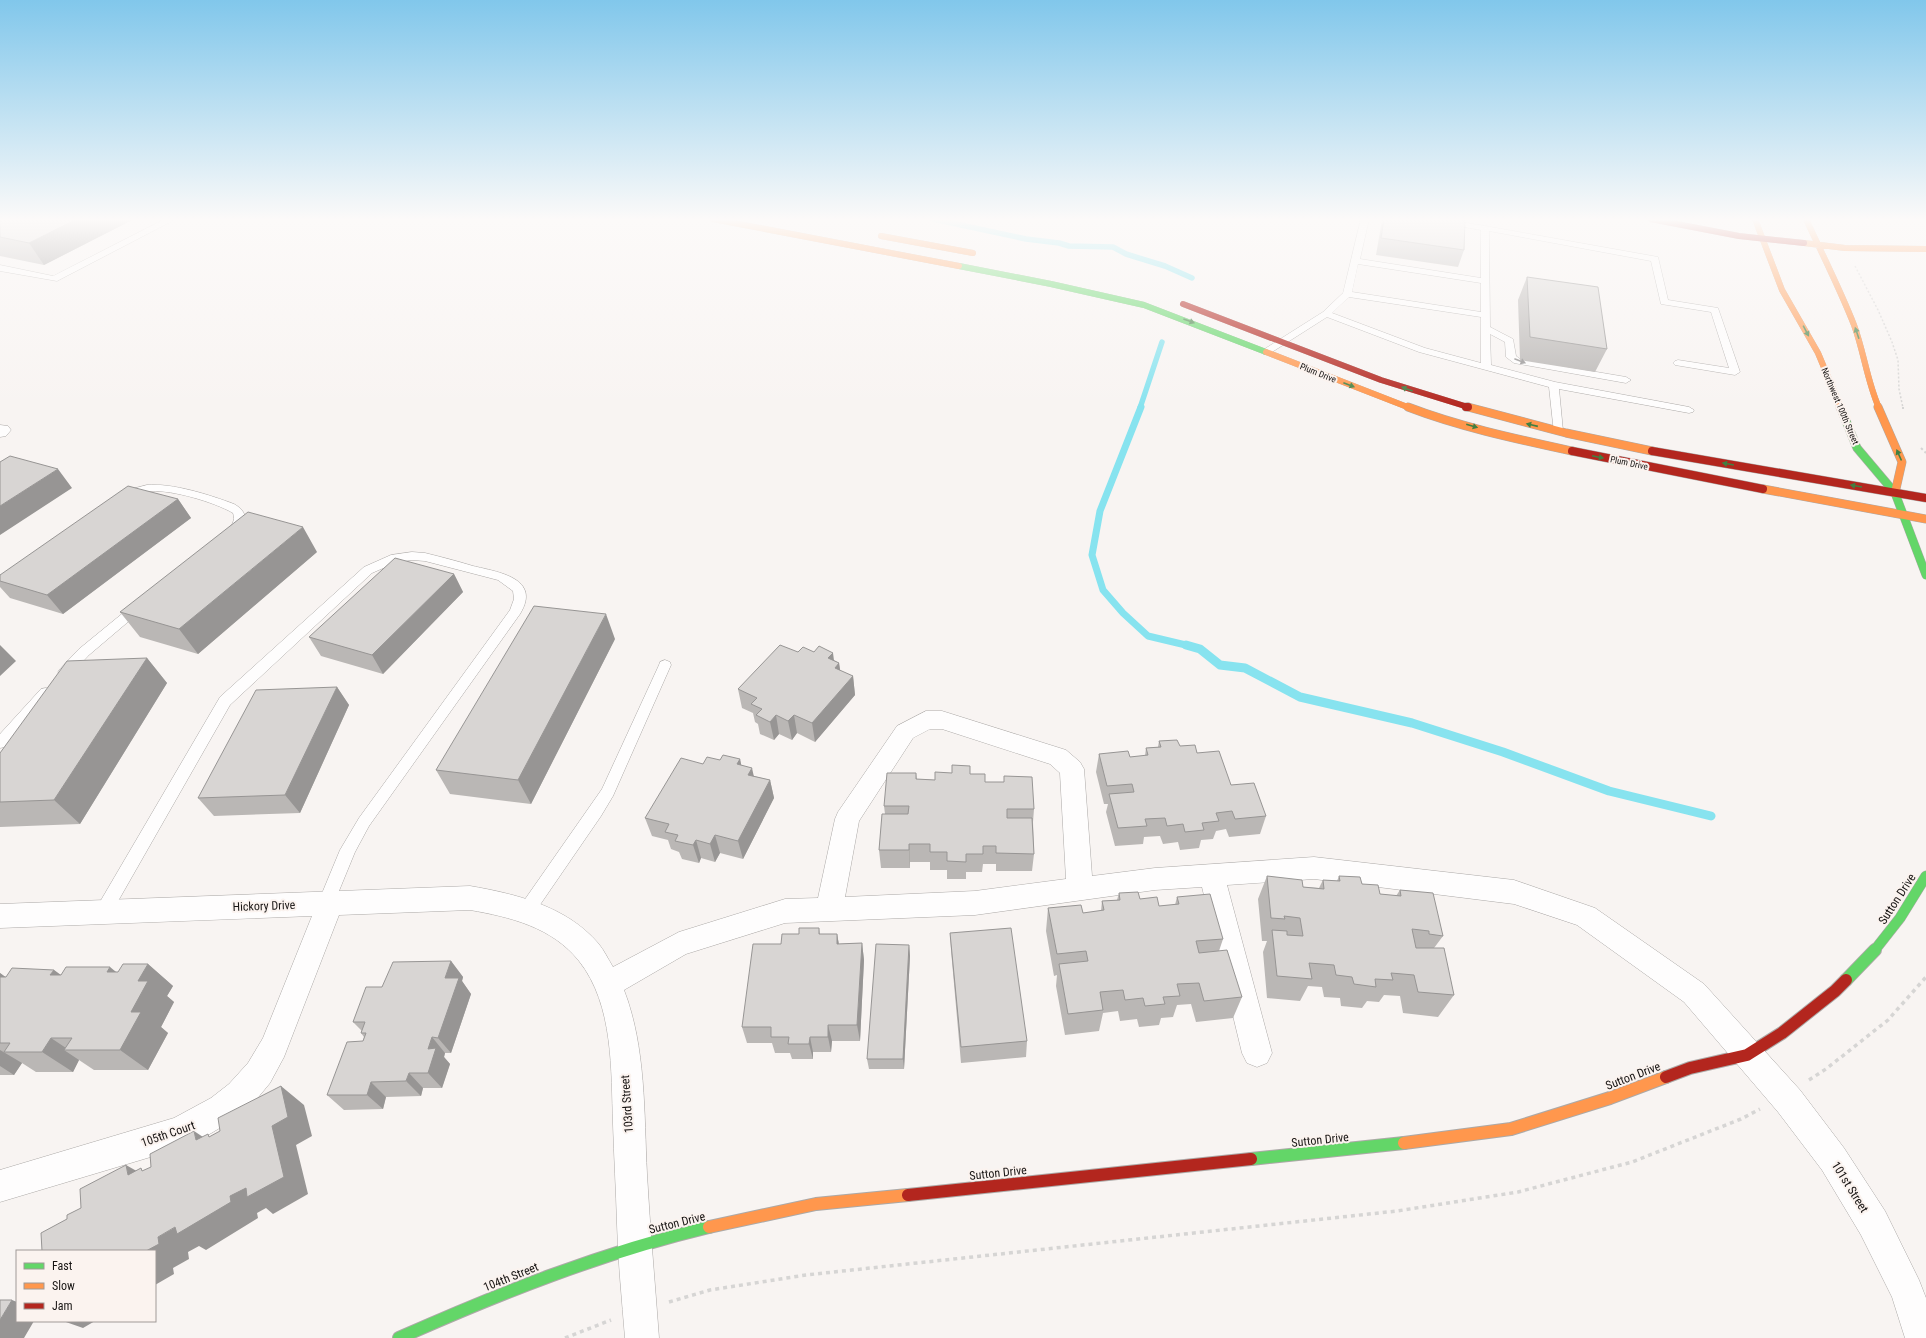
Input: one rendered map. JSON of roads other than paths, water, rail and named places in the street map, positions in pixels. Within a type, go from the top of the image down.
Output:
[{"type":"main road","name":"Plum Drive","points":[[1034,281],[1144,305],[1427,414],[1526,441],[1687,476],[1926,519]]},
{"type":"main road","name":"Northwest 100th Street","points":[[1779,281],[1782,290],[1818,353],[1858,448],[1895,493]]},
{"type":"main road","points":[[1834,281],[1854,325],[1863,352],[1871,390],[1902,462],[1895,493],[1926,575]]},
{"type":"main road","name":"Plum Drive","points":[[1176,301],[1417,392],[1519,422],[1610,443],[1926,498]]},
{"type":"main road","name":"Sutton Drive","points":[[634,1246],[734,1221],[816,1204],[1407,1143],[1512,1129],[1610,1098],[1690,1068],[1747,1055],[1782,1033],[1835,991],[1881,944],[1917,894],[1926,876]]},
{"type":"main road","name":"104th Street","points":[[399,1338],[504,1292],[584,1262],[634,1246]]},
{"type":"street","points":[[829,909],[847,819],[905,732],[926,720],[942,720],[1058,758],[1072,769],[1080,889]]},
{"type":"street","name":"101st Street","points":[[608,984],[679,944],[784,911],[975,903],[1155,879],[1314,868],[1514,892],[1586,916],[1694,993],[1784,1096],[1833,1159],[1872,1223],[1906,1292],[1922,1338]]},
{"type":"street","points":[[1212,876],[1257,1053]]},
{"type":"street","name":"Hickory Drive","points":[[0,916],[470,898],[510,904],[527,910]]},
{"type":"street","name":"105th Court","points":[[0,1186],[192,1127],[222,1109],[240,1095],[259,1073],[274,1047],[327,912],[326,903]]},
{"type":"street","name":"103rd Street","points":[[527,910],[561,928],[589,952],[608,984],[616,1002],[624,1044],[632,1181],[634,1246],[641,1324]]},
{"type":"lane","points":[[1266,352],[1326,314],[1347,294],[1350,281]]},
{"type":"lane","points":[[1485,281],[1487,329],[1486,367]]},
{"type":"lane","points":[[1660,281],[1664,302],[1715,310],[1735,372],[1678,363]]},
{"type":"lane","points":[[1381,299],[1383,289]]},
{"type":"lane","points":[[1400,302],[1402,292]]},
{"type":"lane","points":[[1347,294],[1486,315]]},
{"type":"lane","points":[[1420,305],[1421,295]]},
{"type":"lane","points":[[1441,308],[1442,298]]},
{"type":"lane","points":[[1326,314],[1422,350],[1554,385],[1689,410]]},
{"type":"lane","points":[[1487,329],[1510,341],[1511,357],[1517,361],[1626,380]]},
{"type":"lane","points":[[1554,385],[1558,431]]},
{"type":"lane","points":[[112,501],[126,494],[155,488],[169,489],[227,505],[237,510],[240,518],[237,527],[221,542]]},
{"type":"lane","points":[[103,912],[225,701],[368,570],[395,558],[412,556],[425,557],[502,577],[513,582],[519,589],[521,600],[516,611],[364,822],[348,850],[326,903]]},
{"type":"lane","points":[[0,743],[84,652],[150,598]]},
{"type":"lane","points":[[527,910],[596,812],[608,792],[666,665]]},
{"type":"waterway","points":[[1140,408],[1162,342]]},
{"type":"waterway","points":[[1141,407],[1100,511],[1092,555],[1103,590],[1123,613],[1148,636],[1187,645]]},
{"type":"waterway","points":[[1187,645],[1200,649],[1220,665],[1245,668],[1300,697],[1412,723],[1503,752],[1609,791],[1711,816]]}]
